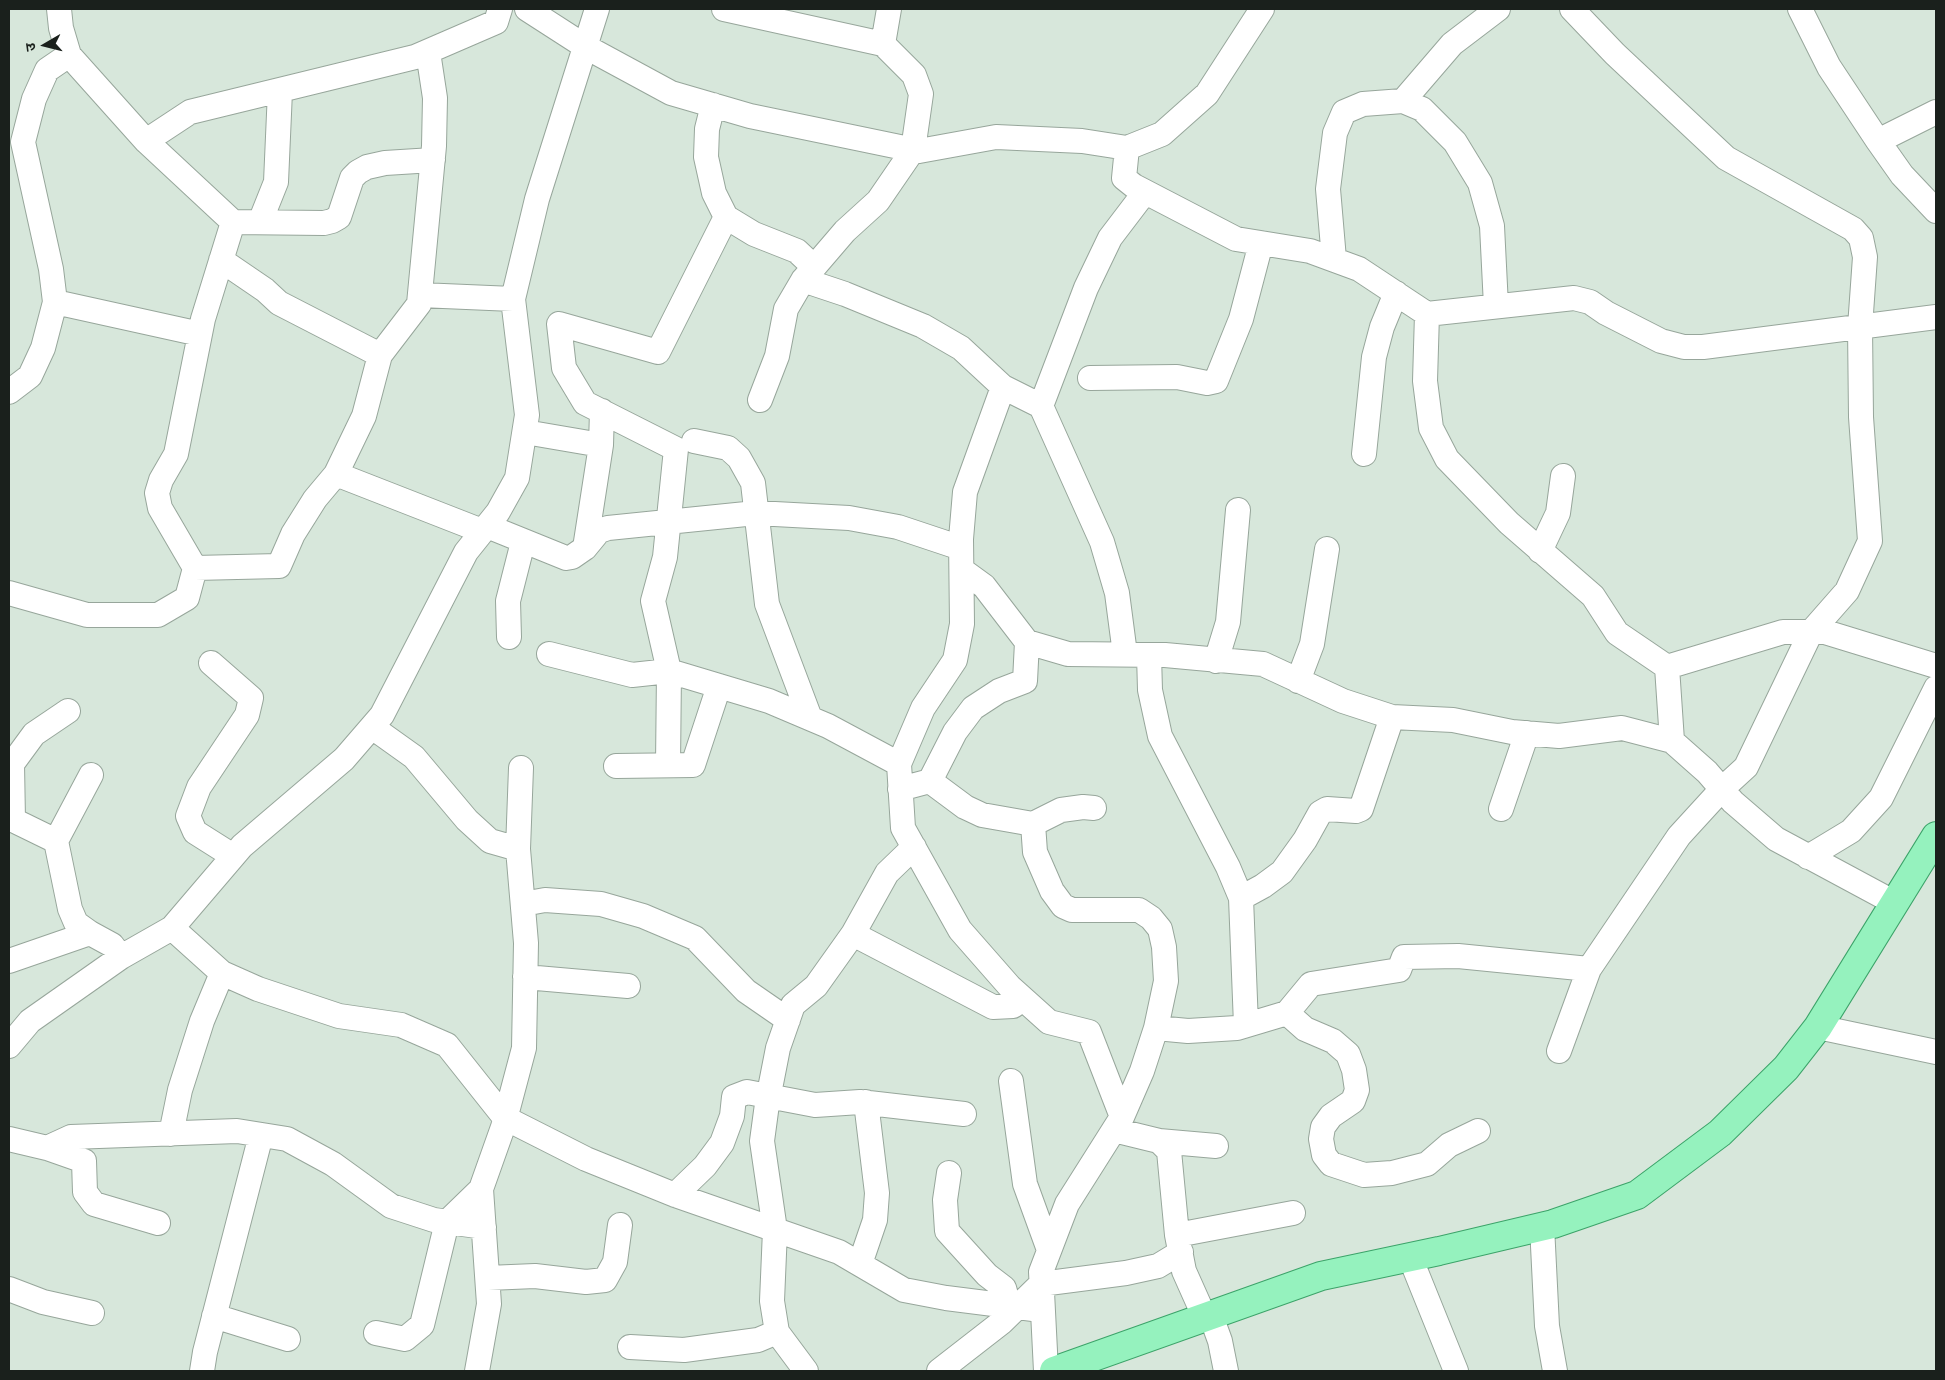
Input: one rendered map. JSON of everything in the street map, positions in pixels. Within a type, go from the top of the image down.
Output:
[{"type":"main road","points":[[1054,1371],[1321,1276],[1410,1258],[1542,1226],[1637,1195],[1720,1133],[1786,1068],[1818,1027],[1936,836]]},
{"type":"street","points":[[59,9],[61,28],[69,55],[146,141],[233,222],[324,223],[332,221],[339,217],[352,178],[358,172],[367,167],[385,163],[433,160]]},
{"type":"street","points":[[146,141],[190,112],[415,57],[496,22],[500,9]]},
{"type":"street","points":[[527,9],[586,47],[671,92],[750,116],[919,151],[996,137],[1082,141],[1127,148],[1162,134],[1207,94],[1262,9]]},
{"type":"street","points":[[9,1046],[30,1022],[121,957],[172,928],[242,846],[344,759],[382,715],[466,552],[498,512],[517,478],[528,415],[513,299],[537,199],[597,9]]},
{"type":"street","points":[[724,9],[884,44],[914,75],[921,94],[913,150],[878,201],[845,231],[809,273],[786,309],[776,356],[760,400]]},
{"type":"street","points":[[884,44],[889,9]]},
{"type":"street","points":[[1402,101],[1452,44],[1498,9]]},
{"type":"street","points":[[1559,1051],[1589,969],[1679,836],[1722,789],[1746,767],[1811,632],[1847,591],[1870,541],[1862,418],[1860,327],[1865,257],[1861,238],[1853,229],[1726,158],[1615,54],[1572,9]]},
{"type":"street","points":[[1800,9],[1829,67],[1878,140],[1902,175],[1936,211]]},
{"type":"street","points":[[195,568],[279,566],[293,534],[315,499],[336,474],[364,416],[380,355],[419,304],[433,160],[435,98],[428,52]]},
{"type":"street","points":[[9,392],[30,376],[43,348],[55,302],[51,269],[23,142],[18,130],[47,70],[69,55]]},
{"type":"street","points":[[260,222],[276,182],[280,91]]},
{"type":"street","points":[[1334,259],[1328,189],[1335,133],[1344,112],[1363,104],[1402,101],[1422,109],[1456,142],[1480,184],[1492,226],[1496,306]]},
{"type":"street","points":[[713,105],[707,129],[706,157],[714,193],[726,217],[754,234],[797,251],[809,273],[845,294],[924,326],[960,348],[1003,387],[1041,406],[1102,542],[1117,593],[1125,654]]},
{"type":"street","points":[[1878,140],[1936,112]]},
{"type":"street","points":[[1127,148],[1124,178],[1145,192],[1236,238],[1310,250],[1359,269],[1427,314],[1574,298],[1590,302],[1606,313],[1661,341],[1684,347],[1703,347],[1936,317]]},
{"type":"street","points":[[1041,406],[1086,288],[1110,238],[1145,192]]},
{"type":"street","points":[[668,766],[669,671],[653,601],[665,557],[676,449],[585,403],[564,368],[559,324],[658,352],[726,217]]},
{"type":"street","points":[[9,594],[88,615],[158,615],[187,598],[195,568],[160,508],[157,493],[161,480],[176,454],[200,334],[233,222]]},
{"type":"street","points":[[1090,378],[1177,377],[1207,383],[1216,380],[1240,319],[1261,243]]},
{"type":"street","points":[[221,260],[265,290],[279,303],[380,355]]},
{"type":"street","points":[[1364,454],[1374,356],[1382,327],[1396,293]]},
{"type":"street","points":[[420,295],[513,299]]},
{"type":"street","points":[[55,302],[200,334]]},
{"type":"street","points":[[1427,314],[1425,380],[1431,428],[1447,459],[1540,551],[1593,596],[1618,633],[1667,668]]},
{"type":"street","points":[[1003,387],[965,492],[961,559],[962,624],[955,660],[923,708],[898,764],[903,828],[960,930],[1023,999],[1049,1022],[1089,1032],[1118,1123],[1159,1141],[1216,1146]]},
{"type":"street","points":[[585,548],[601,445],[602,412]]},
{"type":"street","points":[[524,432],[601,445]]},
{"type":"street","points":[[694,441],[728,448],[739,458],[753,482],[768,604],[810,718]]},
{"type":"street","points":[[336,474],[566,558],[572,557],[585,548],[599,531],[756,513],[849,518],[898,527],[961,559],[1028,642],[1068,654],[1149,655],[1263,664],[1343,701],[1392,717],[1453,720],[1527,733],[1560,736],[1622,728],[1672,741],[1776,839],[1895,903]]},
{"type":"street","points":[[1540,551],[1558,513],[1562,476]]},
{"type":"street","points":[[1216,661],[1228,622],[1238,510]]},
{"type":"street","points":[[509,637],[508,601],[524,542]]},
{"type":"street","points":[[1298,681],[1312,644],[1327,549]]},
{"type":"street","points":[[1667,668],[1783,632],[1825,632],[1936,666]]},
{"type":"street","points":[[900,790],[930,781],[955,732],[973,708],[999,691],[1025,681],[1028,642]]},
{"type":"street","points":[[549,654],[632,675],[669,671],[769,701],[810,718],[898,764]]},
{"type":"street","points":[[1149,655],[1150,690],[1160,736],[1228,867],[1240,898],[1246,1025]]},
{"type":"street","points":[[211,663],[251,698],[247,715],[199,787],[188,816],[195,832],[233,856]]},
{"type":"street","points":[[1667,668],[1672,741]]},
{"type":"street","points":[[616,766],[693,765],[719,686]]},
{"type":"street","points":[[1808,857],[1851,831],[1881,798],[1936,688]]},
{"type":"street","points":[[56,841],[11,820],[12,764],[34,734],[68,711]]},
{"type":"street","points":[[1240,898],[1263,886],[1282,872],[1305,840],[1320,813],[1327,809],[1356,811],[1361,809],[1392,717]]},
{"type":"street","points":[[372,727],[414,757],[467,820],[490,841],[518,849]]},
{"type":"street","points":[[1501,809],[1527,733]]},
{"type":"street","points":[[477,1371],[489,1304],[481,1189],[505,1118],[524,1048],[526,943],[518,849],[521,768]]},
{"type":"street","points":[[91,775],[56,841],[70,910],[76,922],[90,933],[112,945],[121,957]]},
{"type":"street","points":[[930,781],[965,807],[982,815],[1033,824],[1061,810],[1083,807],[1094,808]]},
{"type":"street","points":[[1033,824],[1035,852],[1052,891],[1063,906],[1072,910],[1138,910],[1152,918],[1160,929],[1164,947],[1166,981],[1156,1028],[1142,1071],[1118,1123],[1067,1204],[1041,1272],[1041,1310],[1046,1371]]},
{"type":"street","points":[[806,1371],[777,1332],[772,1301],[775,1230],[762,1141],[768,1096],[778,1048],[793,1005],[816,986],[853,934],[887,874],[914,847]]},
{"type":"street","points":[[523,904],[545,900],[601,904],[643,916],[695,938],[746,991],[788,1020]]},
{"type":"street","points":[[172,928],[222,973],[258,989],[339,1016],[401,1025],[447,1045],[505,1118],[586,1160],[675,1195],[839,1252],[904,1290],[1041,1310]]},
{"type":"street","points":[[9,961],[90,933]]},
{"type":"street","points":[[853,934],[994,1007],[1013,1006],[1023,999]]},
{"type":"street","points":[[1156,1028],[1188,1031],[1237,1028],[1287,1013],[1311,984],[1400,970],[1404,957],[1458,956],[1589,969]]},
{"type":"street","points":[[171,1134],[180,1090],[202,1022],[222,973]]},
{"type":"street","points":[[525,977],[628,986]]},
{"type":"street","points":[[1287,1013],[1305,1029],[1332,1041],[1348,1054],[1354,1070],[1357,1090],[1353,1101],[1331,1116],[1323,1127],[1321,1139],[1324,1154],[1331,1164],[1364,1175],[1392,1173],[1427,1164],[1448,1145],[1478,1131]]},
{"type":"street","points":[[1818,1027],[1936,1052]]},
{"type":"street","points":[[1010,1081],[1025,1184],[1049,1250]]},
{"type":"street","points":[[675,1195],[705,1166],[722,1143],[732,1116],[734,1097],[747,1092],[815,1105],[866,1102],[964,1114]]},
{"type":"street","points":[[860,1264],[875,1220],[877,1193],[866,1102]]},
{"type":"street","points":[[47,1148],[71,1137],[237,1131],[287,1139],[333,1164],[391,1206],[434,1220],[484,1227]]},
{"type":"street","points":[[202,1371],[214,1316],[261,1135]]},
{"type":"street","points":[[9,1139],[47,1148],[84,1160],[85,1192],[94,1204],[158,1223]]},
{"type":"street","points":[[1159,1141],[1169,1151],[1179,1244],[1184,1271],[1220,1341],[1226,1371]]},
{"type":"street","points":[[948,1173],[945,1200],[947,1231],[987,1275],[1004,1288],[1012,1307]]},
{"type":"street","points":[[376,1333],[405,1339],[422,1325],[447,1222],[481,1189]]},
{"type":"street","points":[[939,1371],[1002,1322],[1012,1307],[1041,1284],[1126,1273],[1158,1266],[1179,1244],[1294,1213]]},
{"type":"street","points":[[488,1278],[535,1276],[586,1282],[605,1280],[615,1262],[620,1225]]},
{"type":"street","points":[[1542,1226],[1547,1326],[1556,1371]]},
{"type":"street","points":[[1410,1258],[1456,1371]]},
{"type":"street","points":[[9,1289],[43,1302],[92,1313]]},
{"type":"street","points":[[214,1316],[288,1339]]},
{"type":"street","points":[[630,1347],[684,1350],[758,1340],[777,1332]]}]
